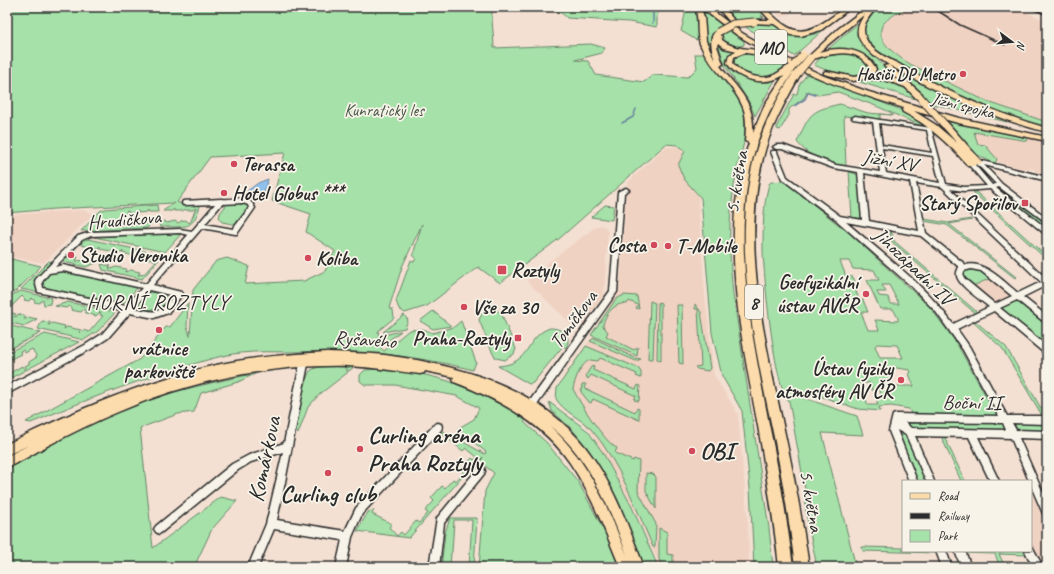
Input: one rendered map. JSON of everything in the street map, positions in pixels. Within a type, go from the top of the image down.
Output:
[{"type":"highway","points":[[698,7],[702,16],[703,45],[708,54],[744,101],[750,113],[751,132],[745,169]]},
{"type":"highway","name":"Jižní spojka","points":[[704,7],[793,70],[875,96],[956,119],[1047,139]]},
{"type":"highway","name":"Jižní spojka","points":[[713,7],[772,48],[815,69],[859,86],[985,120],[1047,131]]},
{"type":"highway","points":[[720,7],[731,20]]},
{"type":"highway","points":[[761,7],[776,22],[791,32],[809,34],[816,31],[849,7]]},
{"type":"highway","name":"5. května","points":[[786,567],[774,481],[750,350],[741,288],[739,225],[745,169],[764,115],[793,70],[830,30],[860,7]]},
{"type":"highway","name":"5. května","points":[[806,57],[870,7]]},
{"type":"highway","points":[[874,7],[864,17],[860,30],[862,40],[919,96],[944,124],[975,163]]},
{"type":"highway","points":[[754,22],[764,20],[767,13]]},
{"type":"highway","points":[[727,78],[716,54],[715,42],[718,33],[733,24],[776,22]]},
{"type":"highway","points":[[718,33],[720,42],[733,49],[763,52],[793,70]]},
{"type":"highway","points":[[733,49],[741,49],[747,46],[746,41],[739,33]]},
{"type":"highway","points":[[871,50],[906,71],[981,108],[1004,118],[1047,131]]},
{"type":"highway","points":[[750,51],[736,54],[730,58],[732,68],[740,74],[754,78],[766,79],[793,70]]},
{"type":"highway","points":[[806,57],[832,51],[856,54],[866,59],[873,67],[872,74],[862,78]]},
{"type":"highway","points":[[815,69],[848,78],[878,77],[894,80],[906,86],[919,96]]},
{"type":"highway","name":"5. května","points":[[793,70],[760,149],[752,188],[749,235],[751,270],[757,318],[790,487],[802,567]]},
{"type":"highway","points":[[875,96],[930,123],[944,134],[964,155],[975,163]]},
{"type":"main road","name":"Ryšavého","points":[[7,462],[77,425],[164,390],[231,373],[304,360]]},
{"type":"main road","name":"Ryšavého","points":[[7,450],[83,412],[165,382],[231,366],[304,360],[372,363],[405,367],[448,376],[480,387],[529,409],[556,424],[584,454],[594,470],[618,518],[638,567]]},
{"type":"main road","name":"Ryšavého","points":[[529,409],[560,443],[584,474],[609,524],[626,567]]},
{"type":"street","points":[[855,118],[929,129],[944,186],[1046,283],[952,328]]},
{"type":"street","points":[[876,121],[883,175]]},
{"type":"street","points":[[879,146],[936,155]]},
{"type":"street","name":"Jižní XV","points":[[775,149],[783,147],[835,167],[944,186],[972,190],[1000,185]]},
{"type":"street","name":"Jihozápadní IV","points":[[775,149],[784,178],[837,217],[928,298],[952,328],[966,348],[1013,434],[1047,513]]},
{"type":"street","points":[[975,163],[1047,179]]},
{"type":"street","points":[[975,163],[989,173],[1000,185],[1047,221]]},
{"type":"street","points":[[975,163],[991,187],[1047,232]]},
{"type":"street","points":[[989,173],[990,168],[997,167]]},
{"type":"street","points":[[861,171],[866,224]]},
{"type":"street","points":[[913,180],[923,234]]},
{"type":"street","name":"Tomíčkova","points":[[529,409],[613,292],[621,192],[626,190]]},
{"type":"street","points":[[7,390],[94,344],[110,331],[221,201]]},
{"type":"street","points":[[185,203],[244,201],[250,204],[252,208],[235,232],[200,225]]},
{"type":"street","points":[[837,217],[866,224],[923,234],[964,267]]},
{"type":"street","name":"Hrudičkova","points":[[128,310],[40,290],[38,281],[80,238],[91,234],[180,231],[193,233]]},
{"type":"street","points":[[1047,320],[983,269],[971,266],[964,267],[960,272],[963,281],[1047,351]]},
{"type":"street","points":[[47,271],[63,268],[179,294],[165,312],[154,315],[128,310]]},
{"type":"street","name":"Komárkova","points":[[253,567],[271,524],[281,482],[304,360]]},
{"type":"street","name":"Boční II","points":[[895,421],[1005,419],[1047,420]]},
{"type":"street","points":[[895,421],[910,432],[930,480]]},
{"type":"street","points":[[895,421],[894,431],[913,480]]},
{"type":"street","points":[[341,567],[347,536],[351,525],[363,506],[438,427]]},
{"type":"street","name":"Boční II","points":[[910,432],[1047,435]]},
{"type":"street","points":[[972,434],[995,480]]},
{"type":"street","points":[[159,529],[235,467],[249,459],[288,446]]},
{"type":"street","points":[[434,567],[440,521],[481,471]]},
{"type":"street","points":[[271,524],[347,536]]},
{"type":"street","points":[[941,552],[947,567]]},
{"type":"street","points":[[960,552],[966,567]]},
{"type":"street","points":[[1030,552],[1038,567]]},
{"type":"shaded area","points":[[771,7],[796,7],[789,14],[781,17]]},
{"type":"shaded area","points":[[796,7],[816,7],[808,10]]},
{"type":"shaded area","points":[[907,7],[1017,7],[1047,22],[1047,122],[988,102],[910,64],[901,58],[887,46],[883,39],[882,29],[886,22]]},
{"type":"shaded area","points":[[974,132],[1027,141],[1026,138],[1047,141],[1047,174],[1036,173],[1034,169],[1024,168],[1024,170],[996,161],[997,159],[978,144]]},
{"type":"shaded area","points":[[665,147],[677,147],[686,151],[693,189],[700,198],[698,200],[705,294],[714,375],[738,414],[748,523],[749,567],[660,567],[635,510],[589,429],[556,391],[566,372],[592,337],[620,286],[627,183]]},
{"type":"shaded area","points":[[83,210],[94,213],[44,263],[7,256],[7,215]]},
{"type":"shaded area","points":[[600,225],[605,227],[608,231],[604,295],[583,324],[575,326],[572,325],[527,281],[530,276]]},
{"type":"shaded area","points":[[991,278],[1011,295],[994,303],[973,286]]},
{"type":"shaded area","points":[[1032,493],[1047,526],[1047,567],[1041,567],[1032,549]]},
{"type":"green space","name":"Kunratický les","points":[[7,7],[492,7],[494,48],[591,44],[605,48],[602,53],[575,60],[588,61],[596,75],[644,82],[653,75],[688,77],[697,68],[695,54],[705,54],[735,93],[744,110],[747,124],[732,198],[730,259],[733,294],[769,528],[773,567],[754,567],[750,488],[742,411],[722,376],[712,333],[701,198],[684,179],[678,165],[685,151],[677,145],[666,144],[560,238],[500,283],[478,267],[427,306],[405,313],[399,309],[396,301],[411,260],[414,262],[416,258],[413,255],[422,224],[402,267],[389,308],[393,310],[394,318],[378,331],[379,336],[401,331],[380,347],[384,351],[409,330],[423,329],[433,333],[454,327],[461,321],[476,362],[473,370],[428,360],[382,354],[337,352],[241,353],[216,358],[173,370],[66,408],[31,423],[26,422],[140,359],[166,327],[170,327],[188,303],[187,326],[190,336],[193,290],[216,261],[227,258],[249,266],[245,284],[304,281],[325,271],[335,251],[306,232],[311,214],[272,201],[285,153],[210,157],[177,202],[181,204],[201,203],[195,219],[188,226],[160,227],[159,222],[164,221],[167,223],[175,221],[178,223],[186,220],[189,223],[191,221],[196,208],[193,210],[184,209],[183,211],[174,211],[174,209],[172,211],[163,211],[174,203],[7,213]]},
{"type":"green space","points":[[537,7],[658,7],[659,11],[657,16],[657,27],[629,22],[567,18],[551,9]]},
{"type":"green space","points":[[684,7],[695,7],[698,14],[699,38],[696,40],[681,31],[685,15]]},
{"type":"green space","points":[[722,7],[758,7],[764,13],[761,16],[764,17],[756,20],[737,21]]},
{"type":"green space","points":[[880,7],[907,7],[887,20],[882,26],[881,32],[885,43],[900,57],[910,64],[988,102],[1047,122],[1047,127],[1017,121],[982,107],[933,84],[887,58],[872,45],[864,34],[863,30],[871,15]]},
{"type":"green space","points":[[706,12],[722,25],[713,35],[714,55],[710,51],[706,41],[704,13]]},
{"type":"green space","points":[[759,23],[775,25],[788,33],[803,36],[815,34],[831,23],[794,56],[742,25]]},
{"type":"green space","points":[[857,24],[858,33],[866,48],[900,81],[876,75],[876,67],[873,61],[867,56],[860,53],[828,49]]},
{"type":"green space","points":[[727,29],[744,41],[744,45],[735,47],[722,41],[720,35]]},
{"type":"green space","points":[[719,46],[735,52],[730,54],[726,60],[728,67],[739,76],[746,78],[775,80],[755,116],[748,100],[725,66]]},
{"type":"green space","points":[[747,53],[768,56],[786,65],[774,74],[767,76],[759,77],[745,74],[733,63],[736,56]]},
{"type":"green space","points":[[829,53],[852,55],[862,59],[870,68],[867,74],[853,77],[844,76],[814,65],[821,57]]},
{"type":"green space","points":[[895,68],[963,103],[1007,122],[929,103]]},
{"type":"green space","points":[[807,74],[899,109],[932,127],[919,125],[876,106],[838,92],[818,95],[808,91],[804,98],[789,109],[789,115],[780,130],[777,129],[777,126],[794,94],[797,94],[799,85]]},
{"type":"green space","points":[[870,79],[897,84],[919,100],[856,81]]},
{"type":"green space","points":[[840,104],[868,113],[893,115],[880,114],[880,119],[844,116],[846,166],[819,159],[807,152],[797,142],[805,125],[812,115],[822,109]]},
{"type":"green space","points":[[944,118],[1026,138],[1028,141],[974,132],[978,144],[985,145],[997,159],[995,164],[974,153]]},
{"type":"green space","points":[[849,171],[858,175],[863,218],[852,218]]},
{"type":"green space","points":[[784,181],[849,233],[930,307],[957,344],[997,416],[911,414],[909,409],[891,406],[879,407],[880,411],[858,409],[820,396],[803,394],[804,398],[857,416],[863,435],[822,433],[856,567],[817,567],[806,513],[805,489],[789,401],[784,392],[774,354],[765,283],[763,251],[764,209],[769,184],[771,182]],"holes":[[[840,261],[849,261],[853,269],[874,270],[879,280],[867,280],[880,309],[893,309],[898,321],[875,320],[879,330],[868,330],[861,312],[868,312],[863,300],[859,300],[855,288],[858,288],[853,277],[846,276]],[[882,285],[889,285],[899,304],[891,304],[888,297],[879,296],[877,292],[886,292]],[[877,344],[897,345],[903,358],[880,358],[875,346]],[[890,367],[910,370],[911,372],[909,374],[914,386],[894,386],[886,368]],[[860,383],[870,383],[872,390],[879,390],[883,398],[876,398],[878,405],[868,405]]]},
{"type":"green space","points":[[1000,187],[1047,223],[1047,229],[995,188]]},
{"type":"green space","points":[[973,192],[976,192],[1047,257],[1047,260]]},
{"type":"green space","points":[[228,203],[241,203],[248,206],[249,209],[238,225],[222,222],[219,219],[220,213]]},
{"type":"green space","points":[[157,205],[158,212],[149,212],[148,210],[147,212],[138,213],[138,211],[136,213],[128,213],[127,211],[119,226],[131,223],[130,225],[132,225],[142,222],[141,225],[143,225],[153,222],[147,228],[81,231],[100,211],[105,209]]},
{"type":"green space","points":[[605,205],[614,206],[612,220],[591,217]]},
{"type":"green space","points":[[924,219],[948,223],[971,219],[972,220],[949,224],[1016,277],[1015,278],[947,225],[924,221]]},
{"type":"green space","points":[[890,232],[892,233],[894,241],[977,312],[975,313],[891,241]]},
{"type":"green space","points":[[182,233],[165,252],[94,237]]},
{"type":"green space","points":[[83,238],[163,255],[142,279],[103,270],[101,264],[111,266],[109,268],[110,269],[116,267],[126,269],[125,272],[131,270],[140,272],[138,275],[144,274],[156,261],[151,259],[153,257],[149,259],[137,256],[138,254],[135,256],[122,253],[123,251],[121,253],[100,249],[100,246],[98,248],[90,247],[91,244],[89,247],[81,245],[82,242],[66,258],[78,257],[76,261],[87,260],[85,262],[97,262],[96,263],[86,267],[59,261]]},
{"type":"green space","points":[[7,258],[41,266],[16,291],[7,295]]},
{"type":"green space","points":[[49,261],[54,262],[37,280],[36,285],[38,289],[45,294],[21,289]]},
{"type":"green space","points":[[969,269],[981,271],[991,278],[973,286],[964,276],[965,271]]},
{"type":"green space","points":[[64,270],[135,286],[137,288],[124,303],[120,304],[42,287],[41,281],[52,271]]},
{"type":"green space","points":[[21,291],[51,298],[50,304],[44,305],[43,300],[39,303],[34,302],[35,301],[32,298],[29,301],[24,300],[25,299],[22,296],[7,311],[7,297]]},
{"type":"green space","points":[[149,292],[164,294],[167,298],[166,303],[155,311],[140,308],[138,302]]},
{"type":"green space","points":[[624,295],[637,296],[639,309],[636,308],[638,305],[629,301],[627,304],[619,305],[608,313],[603,326],[608,332],[606,336],[634,350],[638,347],[637,356],[591,335],[616,299]]},
{"type":"green space","points":[[1017,300],[1047,324],[1047,347],[1000,308]]},
{"type":"green space","points":[[650,301],[655,303],[653,359],[648,359]]},
{"type":"green space","points":[[68,302],[114,312],[114,314],[98,331],[84,340],[38,329],[42,321],[50,322],[48,325],[52,323],[65,326],[64,329],[67,327],[81,330],[79,332],[80,333],[83,330],[89,332],[103,316],[100,315],[100,312],[96,316],[86,313],[84,309],[81,312],[71,310],[72,308],[69,306],[66,308],[55,306]]},
{"type":"green space","points":[[658,302],[661,303],[661,361],[657,359]]},
{"type":"green space","points":[[695,304],[701,312],[710,368],[708,371],[697,369],[695,367],[701,366],[698,309],[695,309]]},
{"type":"green space","points":[[677,305],[682,305],[683,364],[679,363]]},
{"type":"green space","points":[[491,309],[498,311],[502,315],[516,349],[514,354],[505,360],[496,358],[493,354],[479,320],[482,313]]},
{"type":"green space","points":[[433,311],[451,326],[433,329],[420,321]]},
{"type":"green space","points":[[8,312],[16,314],[14,316],[16,317],[18,314],[26,316],[24,319],[28,317],[37,319],[24,326],[7,322]]},
{"type":"green space","points":[[404,315],[408,320],[405,328],[383,332]]},
{"type":"green space","points":[[975,321],[1006,347],[1046,417],[1043,417],[1002,348],[973,322]]},
{"type":"green space","points":[[7,325],[41,333],[7,350]]},
{"type":"green space","points":[[550,328],[558,329],[565,333],[568,343],[566,348],[563,346],[533,383],[529,384],[498,366],[509,364],[517,360],[523,355],[536,337]]},
{"type":"green space","points":[[45,334],[79,342],[7,380],[8,374],[22,366],[24,369],[26,368],[25,366],[29,364],[29,362],[37,357],[32,349],[25,353],[23,350],[20,351],[21,354],[7,361],[7,353]]},
{"type":"green space","points":[[594,338],[635,358],[641,359],[636,361],[590,341]]},
{"type":"green space","points":[[586,346],[638,368],[641,372],[641,378],[636,376],[637,374],[600,358],[598,361],[590,360],[583,365],[573,389],[587,413],[600,431],[612,445],[617,448],[615,453],[633,461],[634,459],[639,461],[638,491],[656,524],[655,547],[653,547],[626,485],[610,455],[591,429],[563,408],[556,399],[557,388]]},
{"type":"green space","points":[[355,366],[349,371],[344,367],[348,372],[320,394],[308,407],[298,434],[294,429],[308,374],[310,371],[318,367]]},
{"type":"green space","points":[[594,366],[593,370],[636,389],[638,385],[640,386],[639,401],[634,400],[636,396],[591,375],[588,379],[586,375],[591,367]]},
{"type":"green space","points":[[365,370],[397,370],[430,376],[447,381],[493,398],[527,419],[524,422],[547,443],[579,483],[612,546],[620,567],[479,567],[485,491],[494,473],[480,462],[483,457],[480,460],[478,459],[409,538],[357,531],[368,512],[374,510],[372,514],[392,524],[389,527],[397,536],[401,532],[404,535],[416,521],[419,523],[428,513],[425,511],[434,501],[431,498],[442,486],[445,488],[453,479],[456,481],[464,472],[461,469],[472,458],[474,460],[477,457],[466,448],[463,451],[442,434],[439,437],[443,431],[485,454],[486,452],[457,429],[474,419],[479,408],[457,396],[395,385],[365,385],[360,381],[360,375]]},
{"type":"green space","points":[[257,373],[238,382],[201,393],[194,412],[178,414],[140,428],[153,548],[221,497],[237,501],[212,529],[194,567],[7,567],[7,470],[69,435],[117,411],[180,391]]},
{"type":"green space","points":[[582,384],[586,384],[584,388],[635,412],[637,408],[639,409],[639,420],[593,399],[591,403],[589,402],[581,392]]},
{"type":"green space","points":[[549,402],[588,431],[603,453],[632,507],[658,567],[644,567],[592,456],[572,429],[552,411]]},
{"type":"green space","points":[[905,420],[1004,423],[1008,431],[911,430]]},
{"type":"green space","points":[[1014,422],[1047,422],[1047,432],[1017,430]]},
{"type":"green space","points":[[898,434],[907,434],[927,480],[917,480]]},
{"type":"green space","points":[[941,436],[944,436],[965,480],[961,480]]},
{"type":"green space","points":[[646,473],[653,474],[656,477],[656,509],[646,491]]},
{"type":"green space","points":[[450,518],[477,518],[474,567],[469,567],[472,520],[454,520],[450,567],[441,567],[445,533]]},
{"type":"green space","points":[[659,528],[667,532],[667,554],[673,555],[673,567],[662,567],[659,559]]},
{"type":"green space","points":[[862,547],[902,548],[902,552],[938,553],[863,551]]},
{"type":"green space","points":[[1027,552],[1028,555],[999,554],[1005,567],[1000,567],[995,554],[965,553]]},
{"type":"water","points":[[268,179],[264,194],[250,195],[246,192],[258,183]]},
{"type":"waterway","points":[[653,7],[653,23]]},
{"type":"waterway","points":[[806,92],[815,95]]},
{"type":"waterway","points":[[794,106],[805,99],[808,93]]},
{"type":"waterway","points":[[622,123],[633,117],[636,109]]},
{"type":"railway","points":[[932,7],[960,25],[1005,45]]},
{"type":"railway","points":[[1028,7],[1047,15]]},
{"type":"place","name":"Hasiči DP Metro","points":[[963,74]]},
{"type":"place","name":"Terassa","points":[[234,164]]},
{"type":"place","name":"Hotel Globus ***","points":[[224,193]]},
{"type":"place","name":"Starý Spořilov","points":[[1025,203]]},
{"type":"place","name":"Costa","points":[[654,245]]},
{"type":"place","name":"T-Mobile","points":[[668,246]]},
{"type":"place","name":"Studio Veronika","points":[[71,255]]},
{"type":"place","name":"Koliba","points":[[308,258]]},
{"type":"place","name":"Roztyly","points":[[502,270]]},
{"type":"place","name":"Geofyzikální ústav AVČR","points":[[866,294]]},
{"type":"place","name":"Vše za 30","points":[[464,307]]},
{"type":"place","name":"vrátnice parkoviště","points":[[159,330]]},
{"type":"place","name":"Praha-Roztyly","points":[[518,338]]},
{"type":"place","name":"Ústav fyziky atmosféry AV ČR","points":[[901,380]]},
{"type":"place","name":"Curling aréna Praha Roztyly","points":[[360,449]]},
{"type":"place","name":"OBI","points":[[692,451]]},
{"type":"place","name":"Curling club","points":[[328,473]]},
{"type":"district","name":"HORNÍ ROZTYLY","points":[[158,302]]}]
